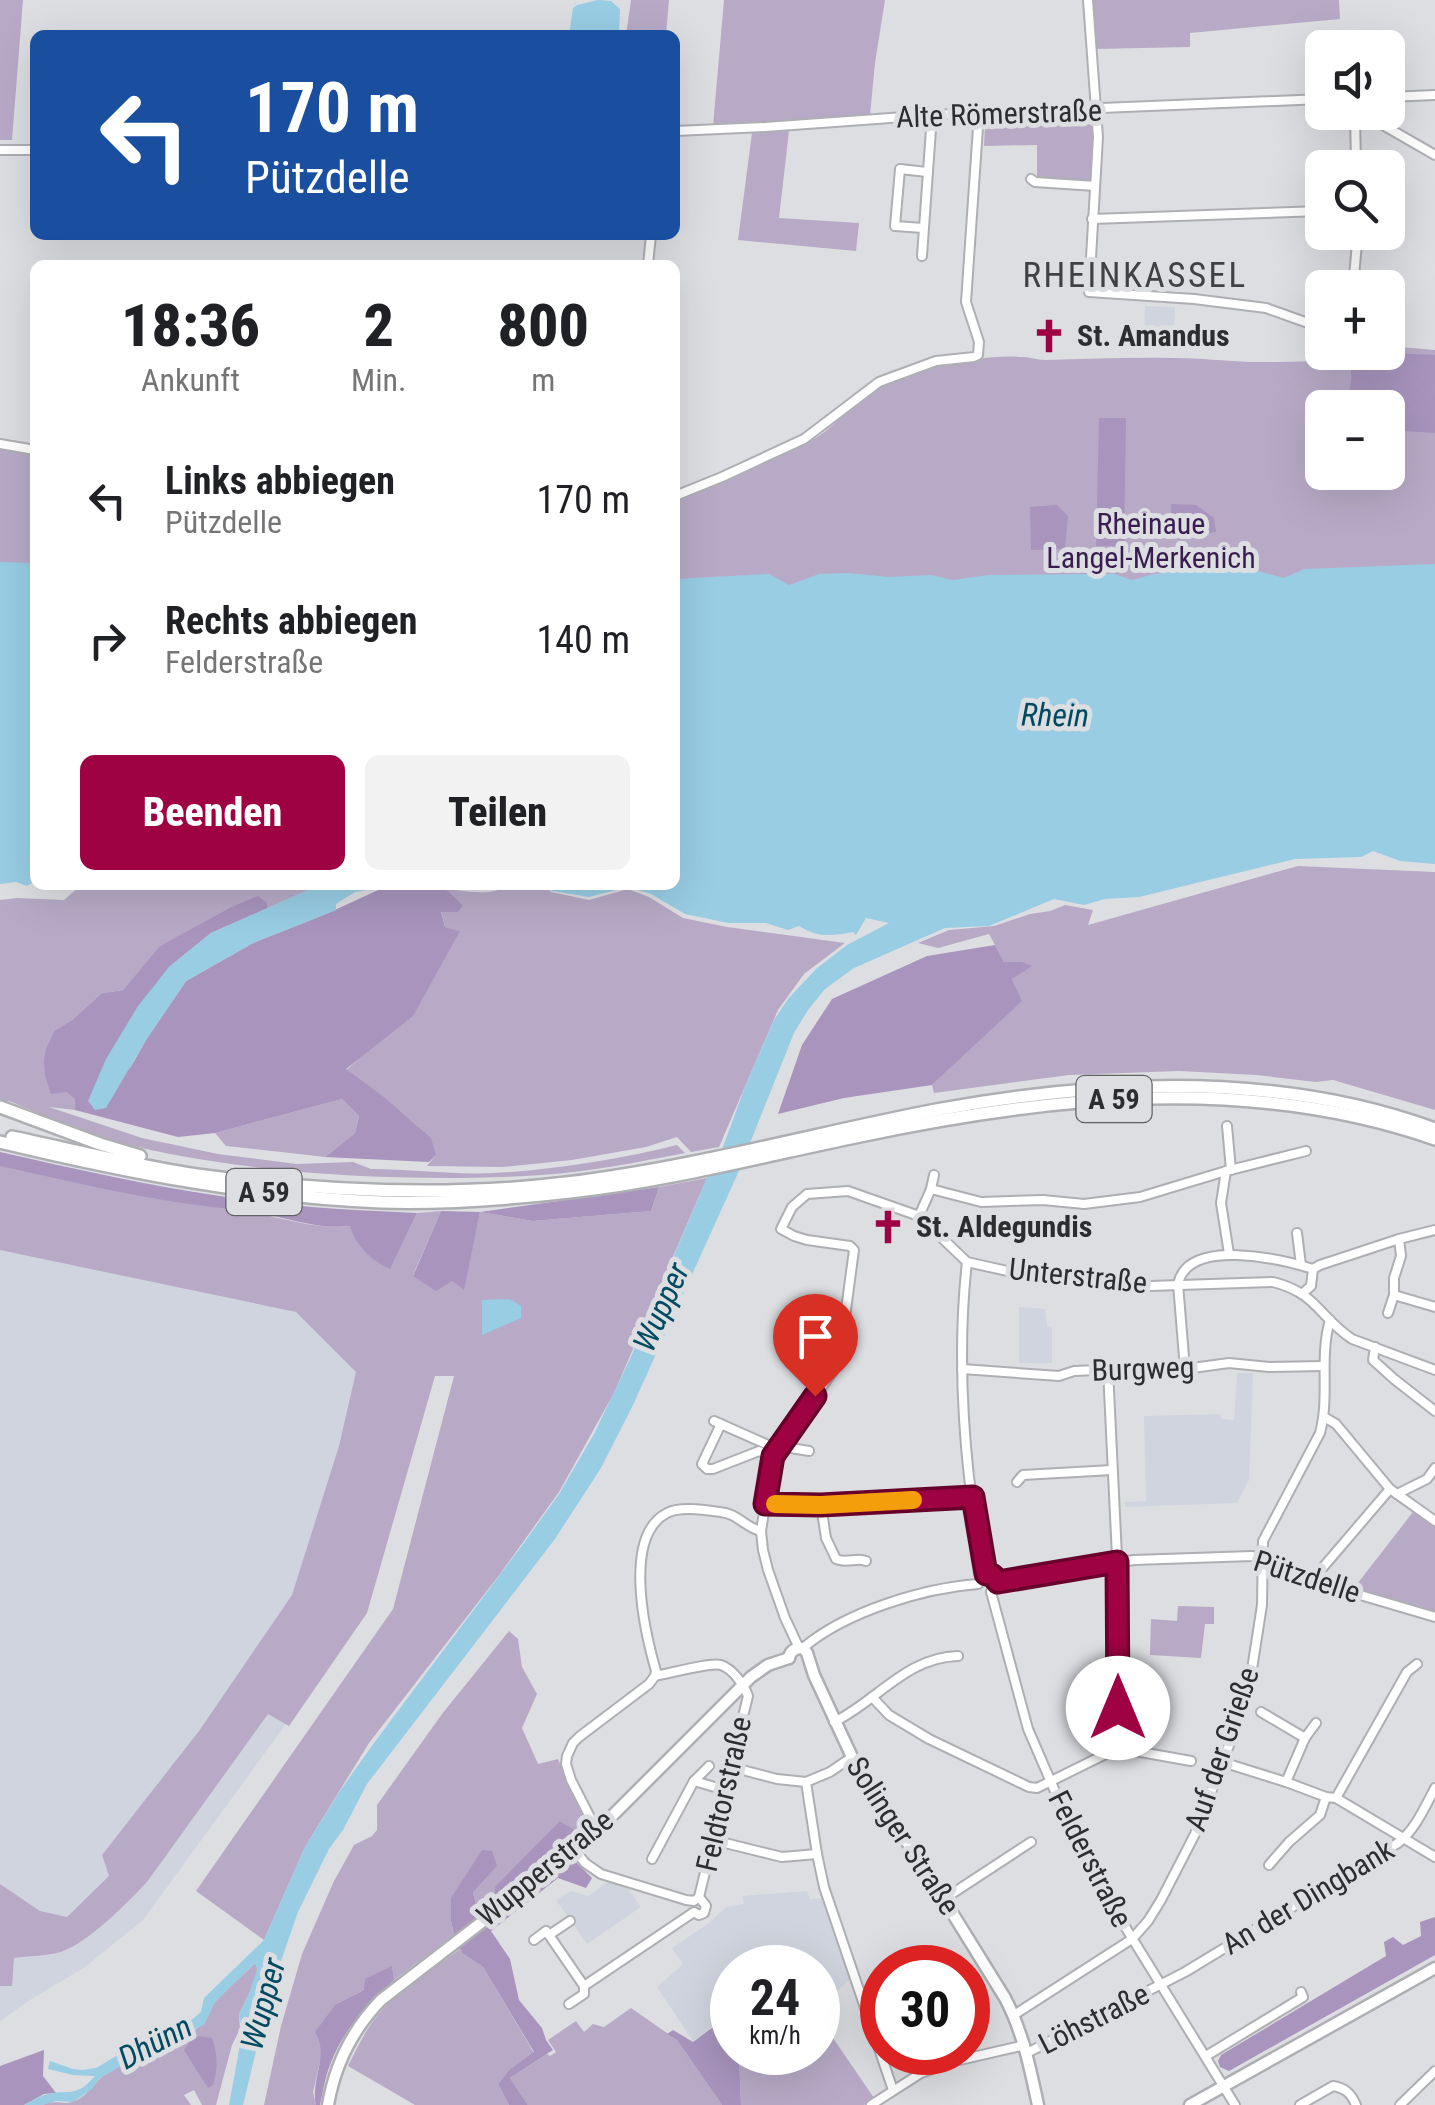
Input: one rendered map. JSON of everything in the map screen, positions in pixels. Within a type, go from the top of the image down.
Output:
[{"type":"highway","name":"A 59","points":[[796,1145],[936,1110],[1066,1092],[1160,1087],[1291,1094],[1386,1112],[1435,1128]]},
{"type":"highway","name":"A 59","points":[[0,1142],[188,1182],[382,1202],[588,1190],[796,1145],[975,1114],[1095,1100],[1238,1100],[1310,1106],[1435,1139]]},
{"type":"highway","points":[[0,1107],[100,1144],[246,1180]]},
{"type":"highway","name":"A 59","points":[[0,1134],[195,1174],[362,1190],[483,1190],[656,1174]]},
{"type":"main road","name":"Solinger Straße","points":[[799,1659],[814,1675],[852,1758],[1014,2014],[1038,2105]]},
{"type":"main road","name":"Wupperstraße","points":[[328,2105],[335,2072],[348,2042],[380,2000],[576,1850],[751,1677],[768,1665],[799,1659]]},
{"type":"main road","points":[[1190,2105],[1435,1968]]},
{"type":"street","points":[[1088,0],[1098,137],[1088,292],[1266,308],[1305,322]]},
{"type":"street","points":[[1405,96],[1435,95]]},
{"type":"street","name":"Alte Römerstraße","points":[[680,130],[1305,100]]},
{"type":"street","points":[[680,494],[804,438],[879,382],[936,361],[978,355],[979,342],[966,302],[980,113]]},
{"type":"street","points":[[922,256],[932,115]]},
{"type":"street","points":[[1392,130],[1435,155]]},
{"type":"street","points":[[0,150],[30,150]]},
{"type":"street","points":[[923,228],[895,226],[900,169],[928,172]]},
{"type":"street","points":[[1031,179],[1095,186]]},
{"type":"street","points":[[1092,219],[1305,212]]},
{"type":"street","points":[[0,444],[30,449]]},
{"type":"street","points":[[1227,1126],[1228,1170],[1220,1203],[1229,1254]]},
{"type":"street","points":[[931,1189],[981,1202],[1084,1204],[1140,1197],[1306,1151]]},
{"type":"street","points":[[920,1216],[934,1175]]},
{"type":"street","name":"Unterstraße","points":[[776,1450],[833,1371],[851,1286],[854,1250],[850,1246],[794,1236],[782,1229],[784,1219],[807,1194],[848,1191],[920,1216],[967,1262],[1030,1276],[1150,1286],[1273,1282],[1303,1293]]},
{"type":"street","points":[[1435,1230],[1312,1269],[1311,1286],[1303,1293],[1352,1338],[1435,1370]]},
{"type":"street","points":[[1297,1233],[1301,1265]]},
{"type":"street","points":[[1388,1312],[1401,1256],[1399,1239]]},
{"type":"street","name":"Unterstraße","points":[[1178,1284],[1186,1269],[1204,1259],[1229,1254],[1312,1269]]},
{"type":"street","points":[[967,1262],[962,1369],[973,1497],[986,1574]]},
{"type":"street","points":[[1178,1284],[1185,1369]]},
{"type":"street","points":[[1394,1295],[1435,1308]]},
{"type":"street","name":"Auf der Grieße","points":[[1132,1938],[1148,1921],[1195,1834],[1236,1728],[1252,1670],[1262,1605],[1263,1540],[1320,1433],[1324,1417],[1325,1338],[1330,1320]]},
{"type":"street","points":[[1375,1347],[1373,1360],[1435,1411]]},
{"type":"street","name":"Burgweg","points":[[962,1369],[1059,1376],[1074,1371],[1230,1364],[1324,1366]]},
{"type":"street","points":[[1108,1369],[1117,1562],[1118,1748]]},
{"type":"street","points":[[1324,1417],[1336,1424],[1394,1492],[1435,1521]]},
{"type":"street","points":[[776,1450],[717,1422],[702,1464],[713,1469],[759,1451],[809,1451]]},
{"type":"street","points":[[776,1450],[761,1530],[762,1550],[799,1659]]},
{"type":"street","points":[[1313,1579],[1394,1492],[1427,1478],[1435,1468]]},
{"type":"street","points":[[1016,1482],[1023,1475],[1112,1470]]},
{"type":"street","points":[[765,1504],[973,1497]]},
{"type":"street","points":[[821,1505],[826,1538],[836,1559],[866,1562]]},
{"type":"street","points":[[598,1828],[571,1780],[567,1756],[579,1737],[655,1676],[644,1630],[641,1571],[641,1555],[650,1527],[668,1512],[681,1510],[725,1512],[761,1530]]},
{"type":"street","name":"Pützdelle","points":[[998,1582],[1117,1562],[1262,1558],[1313,1579],[1435,1617]]},
{"type":"street","points":[[986,1574],[998,1582],[991,1592],[982,1591],[978,1584],[986,1574]]},
{"type":"street","name":"Wupperstraße","points":[[799,1659],[814,1641],[845,1622],[946,1587],[978,1584]]},
{"type":"street","name":"Felderstraße","points":[[991,1592],[1028,1729],[1088,1863],[1235,2105]]},
{"type":"street","points":[[834,1722],[898,1676],[945,1656],[958,1656]]},
{"type":"street","points":[[655,1676],[717,1664],[745,1686]]},
{"type":"street","points":[[1268,1865],[1320,1814],[1407,1672],[1416,1664]]},
{"type":"street","name":"Feldtorstraße","points":[[694,1912],[705,1910],[706,1904],[695,1899],[748,1696],[745,1686]]},
{"type":"street","points":[[872,1697],[889,1716],[1029,1787],[1037,1788],[1118,1748],[1191,1761]]},
{"type":"street","points":[[1261,1712],[1305,1738]]},
{"type":"street","points":[[1286,1782],[1305,1738],[1316,1723]]},
{"type":"street","points":[[730,1767],[806,1782],[852,1758]]},
{"type":"street","points":[[1222,1762],[1331,1798],[1435,1856]]},
{"type":"street","points":[[652,1859],[694,1782],[709,1766]]},
{"type":"street","points":[[694,1782],[725,1790]]},
{"type":"street","points":[[806,1782],[824,1887],[893,2090]]},
{"type":"street","name":"An der Dingbank","points":[[1161,1986],[1405,1838],[1435,1788]]},
{"type":"street","points":[[712,1840],[782,1857],[817,1854]]},
{"type":"street","points":[[944,1899],[1031,1842]]},
{"type":"street","points":[[576,1850],[584,1862],[601,1874],[695,1899],[694,1912],[584,1986]]},
{"type":"street","points":[[549,1935],[570,1921]]},
{"type":"street","points":[[534,1940],[546,1931],[584,1986],[584,1994],[569,2004]]},
{"type":"street","points":[[1014,2014],[1132,1938]]},
{"type":"street","name":"Löhstraße","points":[[871,2105],[921,2072],[951,2062],[1026,2049],[1161,1986]]},
{"type":"street","points":[[1206,2056],[1303,1997],[1301,1992]]},
{"type":"street","points":[[1400,2105],[1435,2071]]},
{"type":"street","points":[[1300,2105],[1333,2086],[1349,2093],[1356,2105]]},
{"type":"shaded area","points":[[1145,306],[1175,307],[1173,344],[1144,345]]},
{"type":"shaded area","points":[[1405,354],[1435,355],[1435,433],[1405,431],[1405,390],[1349,390],[1350,370],[1405,370]]},
{"type":"shaded area","points":[[1099,418],[1126,418],[1124,546],[1096,546]]},
{"type":"shaded area","points":[[1171,504],[1196,505],[1214,518],[1216,532],[1172,538]]},
{"type":"shaded area","points":[[1057,505],[1068,516],[1065,549],[1031,550],[1030,507]]},
{"type":"shaded area","points":[[378,890],[447,890],[463,905],[458,912],[441,912],[445,927],[460,931],[413,1016],[346,1069],[431,1138],[436,1155],[429,1162],[325,1157],[355,1133],[359,1116],[342,1099],[215,1133],[178,1137],[75,1110],[75,1099],[66,1092],[51,1094],[44,1061],[54,1031],[102,993],[123,990],[160,946],[258,896],[267,903],[268,908],[211,933],[169,967],[129,1070],[186,981],[253,943]]},
{"type":"shaded area","points":[[995,945],[1004,962],[1032,966],[1012,979],[1022,1001],[932,1085],[844,1098],[778,1114],[802,1045],[832,999],[927,956]]},
{"type":"shaded area","points":[[0,1152],[226,1197],[297,1206],[417,1213],[390,1269],[365,1252],[350,1226],[315,1225],[91,1186],[0,1166]]},
{"type":"shaded area","points":[[0,1168],[301,1233],[428,1357],[367,1613],[143,1920],[85,1967],[0,2021]]},
{"type":"shaded area","points":[[659,1187],[651,1211],[533,1221],[480,1212]]},
{"type":"shaded area","points":[[441,1211],[480,1212],[464,1290],[452,1281],[436,1291],[413,1276]]},
{"type":"shaded area","points":[[1019,1307],[1045,1309],[1047,1326],[1052,1328],[1052,1363],[1019,1363]]},
{"type":"shaded area","points":[[1237,1373],[1253,1373],[1249,1480],[1237,1503],[1125,1507],[1125,1502],[1146,1501],[1144,1416],[1220,1414],[1221,1419],[1234,1420]]},
{"type":"shaded area","points":[[560,1821],[580,1833],[565,1851],[592,1878],[586,1888],[558,1878],[491,1931],[510,1959],[519,2000],[542,2028],[553,2050],[510,2078],[528,2105],[509,2105],[498,2084],[509,2070],[534,2052],[483,1967],[462,1953],[451,1921],[451,1898],[482,1850],[492,1851],[497,1866],[473,1892],[478,1914],[495,1900],[495,1887]]},
{"type":"shaded area","points":[[608,1882],[627,1887],[641,1907],[587,1944],[556,1900],[571,1891],[588,1896]]},
{"type":"shaded area","points":[[807,1891],[810,1899],[823,1898],[839,1945],[710,1945],[710,2028],[693,2041],[657,1987],[683,1964],[672,1948],[726,1907],[744,1904],[742,1896]]},
{"type":"shaded area","points":[[1435,1917],[1435,1955],[1229,2071],[1220,2067],[1221,2055],[1386,1956],[1384,1942],[1393,1937],[1403,1945],[1421,1936],[1420,1922]]},
{"type":"shaded area","points":[[840,1947],[851,1979],[840,1988]]},
{"type":"shaded area","points":[[392,1966],[394,1980],[365,2008],[335,2052],[320,2105],[316,2105],[321,2050],[315,2032],[336,2004],[364,1990],[365,1979]]},
{"type":"shaded area","points":[[710,2029],[710,2075],[740,2075],[741,2105],[722,2105],[677,2040],[667,2034],[673,2030],[693,2042]]},
{"type":"shaded area","points":[[199,2036],[212,2038],[215,2050],[215,2079],[208,2088],[184,2050]]},
{"type":"shaded area","points":[[44,2050],[43,2076],[56,2093],[44,2094],[24,2105],[0,2105],[0,2066]]},
{"type":"green space","points":[[0,0],[23,0],[12,140],[0,140]]},
{"type":"green space","points":[[631,0],[669,0],[666,30],[627,30]]},
{"type":"green space","points":[[724,0],[885,0],[870,115],[713,126]]},
{"type":"green space","points":[[1092,0],[1339,0],[1340,19],[1190,33],[1190,47],[1094,49]]},
{"type":"green space","name":"RHEINKASSEL","points":[[1091,112],[1091,182],[1037,177],[1037,145],[984,146],[985,125],[991,115]]},
{"type":"green space","points":[[789,131],[779,218],[859,223],[856,251],[738,240],[752,133]]},
{"type":"green space","name":"Rheinaue Langel-Merkenich","points":[[1405,347],[1435,350],[1435,727],[680,717],[680,495],[816,438],[881,385],[932,368],[970,360],[1023,357],[1305,361],[1305,370],[1405,370]]},
{"type":"green space","points":[[0,447],[30,452],[30,708],[0,707]]},
{"type":"green space","points":[[1298,866],[1435,872],[1435,1110],[1333,1080],[1179,1071],[1069,1075],[934,1093],[932,1085],[1021,1001],[1012,979],[1022,962],[1004,962],[989,934],[938,948],[918,943],[949,930],[994,926],[1065,905],[1093,910],[1088,925]]},
{"type":"green space","points":[[75,890],[308,890],[268,908],[267,903],[229,908],[161,946],[123,990],[102,993],[54,1031],[46,1048],[65,1091],[75,1099],[75,1110],[49,1107],[142,1138],[218,1154],[296,1164],[353,1162],[371,1169],[494,1173],[586,1163],[677,1145],[685,1153],[542,1175],[343,1175],[242,1166],[146,1149],[0,1101],[0,900],[64,900]]},
{"type":"green space","points":[[447,890],[549,890],[589,900],[631,890],[683,918],[845,943],[804,974],[778,1010],[719,1147],[691,1152],[677,1137],[646,1147],[572,1160],[502,1167],[427,1166],[436,1155],[417,1126],[346,1070],[371,1048],[459,931],[445,927],[441,911],[463,905]]},
{"type":"green space","points":[[342,1099],[359,1116],[355,1133],[325,1157],[226,1146],[215,1133]]},
{"type":"green space","points":[[0,1165],[306,1224],[350,1226],[390,1268],[417,1213],[441,1211],[413,1275],[453,1281],[463,1289],[480,1212],[533,1221],[651,1211],[659,1187],[707,1178],[614,1393],[559,1492],[369,1743],[305,1847],[264,1940],[196,1891],[393,1609],[454,1376],[435,1376],[367,1613],[289,1726],[268,1714],[147,1882],[107,1922],[72,1947],[14,1958],[12,1986],[0,1986],[0,1884],[40,1911],[67,1917],[109,1876],[102,1855],[199,1731],[292,1595],[339,1446],[356,1372],[296,1312],[0,1250]]},
{"type":"green space","points":[[1413,1512],[1435,1525],[1435,1614],[1354,1588]]},
{"type":"green space","points":[[1178,1606],[1214,1607],[1214,1624],[1205,1624],[1201,1658],[1150,1655],[1151,1619],[1177,1621]]},
{"type":"green space","points":[[509,1631],[518,1639],[522,1667],[537,1694],[522,1728],[538,1764],[558,1759],[588,1828],[580,1833],[560,1821],[495,1900],[478,1914],[473,1892],[492,1851],[451,1921],[454,1935],[394,1980],[392,1967],[364,1990],[336,2004],[321,2041],[313,2092],[316,2105],[264,2105],[302,1954],[334,1881],[354,1845],[377,1830],[377,1805],[442,1714]]},
{"type":"green space","points":[[460,1949],[483,1967],[534,2053],[509,2070],[498,2084],[509,2105],[415,2105],[348,2066],[385,2006]]},
{"type":"green space","points":[[255,1963],[258,1969],[239,2014],[240,2029],[216,2105],[202,2105],[194,2090],[184,2095],[191,2105],[42,2105],[77,2100],[114,2069],[199,2027],[216,2001]]},
{"type":"green space","points":[[631,2008],[677,2040],[722,2105],[528,2105],[510,2078],[556,2052],[548,2040],[576,2021],[584,2032],[593,2024],[604,2027]]},
{"type":"green space","points":[[840,2048],[874,2098],[864,2105],[741,2105],[740,2075],[840,2075]]},
{"type":"water","points":[[611,1],[620,9],[619,30],[570,30],[573,8]]},
{"type":"water","points":[[0,562],[30,563],[30,884],[0,884]]},
{"type":"water","points":[[1435,564],[1435,864],[1400,861],[1373,851],[1361,857],[1295,859],[1139,897],[1084,905],[1054,899],[989,926],[945,928],[854,968],[825,989],[794,1033],[738,1173],[601,1468],[555,1539],[367,1784],[329,1849],[298,1912],[280,1964],[269,2028],[258,2043],[243,2105],[229,2105],[242,2034],[239,2014],[257,1969],[255,1963],[215,2002],[204,2025],[181,2039],[137,2056],[99,2079],[73,2102],[24,2105],[45,2095],[78,2090],[95,2076],[48,2069],[50,2061],[73,2069],[96,2068],[152,2035],[183,2027],[201,2012],[204,1998],[264,1940],[305,1847],[340,1791],[559,1494],[594,1434],[723,1147],[774,1020],[816,969],[847,945],[889,923],[866,918],[856,935],[825,935],[799,926],[788,930],[766,923],[728,923],[685,914],[638,890],[680,890],[680,579],[769,574],[789,585],[819,574],[849,573],[889,577],[931,575],[953,580],[988,575],[1114,574],[1132,580],[1154,574],[1243,567],[1284,578],[1304,569]]},
{"type":"water","points":[[308,890],[368,890],[355,892],[336,904],[336,910],[253,943],[186,981],[106,1108],[95,1110],[88,1101],[106,1059],[138,1006],[169,967],[211,933]]},
{"type":"water","points":[[551,890],[616,890],[589,897]]},
{"type":"water","points":[[510,1299],[521,1306],[521,1318],[482,1335],[482,1300]]},
{"type":"slow traffic","points":[[775,1504],[913,1500]]},
{"type":"place","name":"St. Amandus","points":[[1049,336]]},
{"type":"place","name":"St. Aldegundis","points":[[888,1227]]},
{"type":"district","name":"RHEINKASSEL","points":[[1135,275]]},
{"type":"route","points":[[815,1396],[773,1456],[765,1504],[973,1497],[986,1574],[998,1582],[1117,1562],[1118,1708]]},
{"type":"water label","name":"Rhein","points":[[1055,715]]},
{"type":"water label","name":"Wupper","points":[[661,1307]]},
{"type":"water label","name":"Wupper","points":[[263,2004]]},
{"type":"water label","name":"Dhünn","points":[[155,2042]]}]
